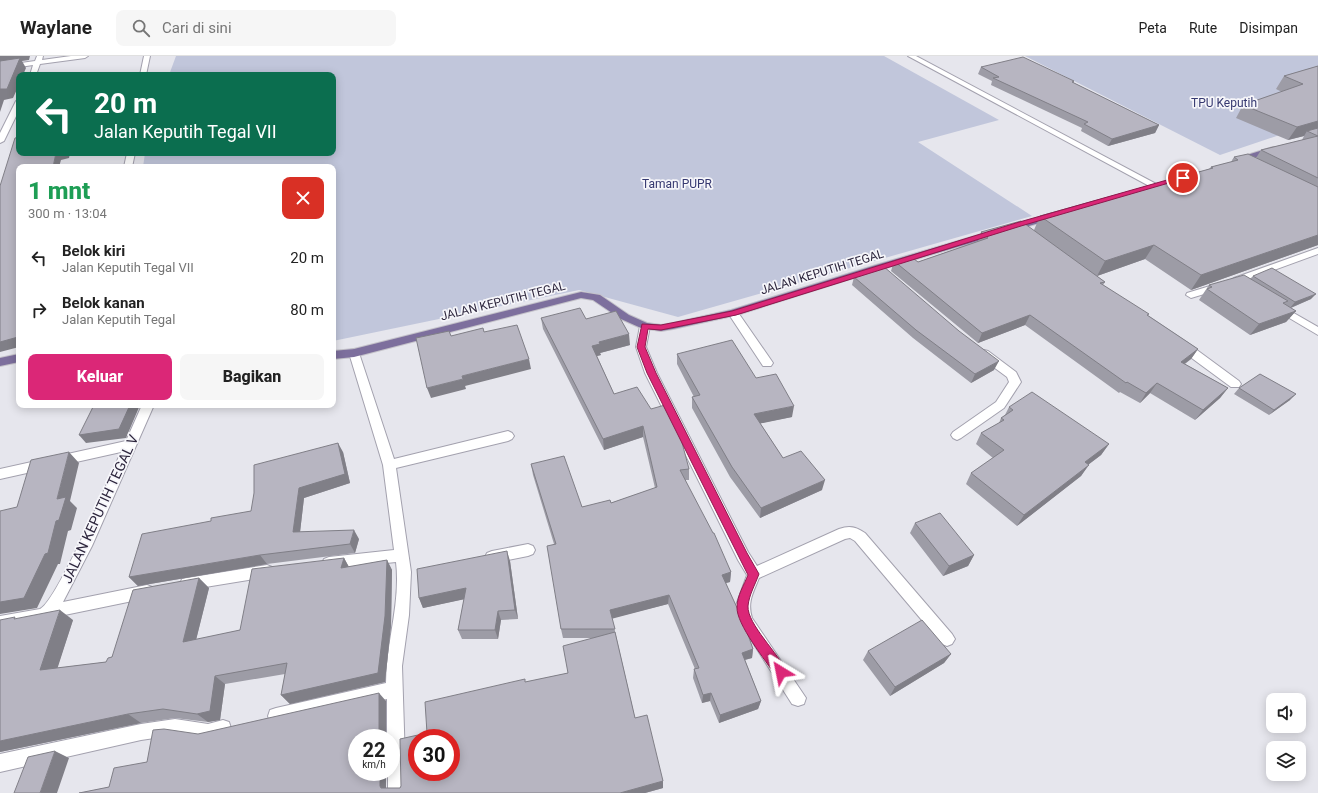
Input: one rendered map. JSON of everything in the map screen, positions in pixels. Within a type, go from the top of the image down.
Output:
[{"type":"main road","points":[[1233,162],[1281,147]]},
{"type":"main road","points":[[1142,190],[1160,185]]},
{"type":"main road","name":"JALAN KEPUTIH TEGAL","points":[[336,355],[354,353],[581,296],[596,297],[625,317],[645,326],[661,328],[733,313],[1019,224],[1066,212]]},
{"type":"main road","points":[[0,362],[16,359]]},
{"type":"street","points":[[34,72],[41,56]]},
{"type":"street","points":[[0,68],[85,56]]},
{"type":"street","points":[[144,72],[147,56]]},
{"type":"street","points":[[911,56],[1160,185]]},
{"type":"street","points":[[0,141],[16,109]]},
{"type":"street","points":[[1233,162],[1249,168]]},
{"type":"street","points":[[1019,224],[1028,231]]},
{"type":"street","points":[[1191,295],[1318,251]]},
{"type":"street","points":[[879,267],[890,277]]},
{"type":"street","points":[[1237,280],[1248,288]]},
{"type":"street","points":[[1268,300],[1318,332]]},
{"type":"street","points":[[733,313],[768,363]]},
{"type":"street","points":[[645,326],[641,347],[651,373],[739,549],[754,574]]},
{"type":"street","points":[[1172,337],[1235,384]]},
{"type":"street","points":[[957,435],[1000,406],[1014,382],[1012,375],[977,349]]},
{"type":"street","points":[[354,353],[389,465],[404,572],[402,615],[394,666],[397,793]]},
{"type":"street","name":"JALAN KEPUTIH TEGAL V","points":[[49,612],[85,546],[147,408]]},
{"type":"street","points":[[389,465],[508,436]]},
{"type":"street","points":[[0,474],[129,445]]},
{"type":"street","points":[[798,698],[746,621],[742,608],[745,596],[754,574],[807,548],[844,533],[852,532],[860,538],[947,639]]},
{"type":"street","points":[[481,558],[528,550]]},
{"type":"street","points":[[314,565],[402,555]]},
{"type":"street","points":[[172,587],[283,569]]},
{"type":"street","points":[[404,572],[420,569]]},
{"type":"street","points":[[0,623],[25,620],[39,617],[49,612],[158,590]]},
{"type":"street","points":[[263,719],[394,689]]},
{"type":"street","points":[[0,763],[141,732],[175,727],[208,732],[239,725]]},
{"type":"green space","name":"Taman PUPR","points":[[176,56],[884,56],[999,120],[918,142],[1032,216],[678,317],[579,290],[336,340],[336,164],[143,164],[145,156],[336,156],[336,72],[170,72]]},
{"type":"green space","name":"TPU Keputih","points":[[1025,56],[1318,56],[1318,122],[1220,155]]},
{"type":"building","points":[[1023,57],[1074,81],[1072,82],[1159,125],[1112,139],[1084,124],[1088,122],[993,78],[999,77],[981,67]]},
{"type":"building","points":[[20,58],[7,89],[0,89],[0,61]]},
{"type":"building","points":[[1318,66],[1318,121],[1297,127],[1243,105],[1303,84],[1284,76]]},
{"type":"building","points":[[1318,128],[1318,136],[1307,131]]},
{"type":"building","points":[[1318,136],[1318,178],[1261,150]]},
{"type":"building","points":[[15,138],[16,156],[55,156],[54,164],[16,164],[16,338],[0,342],[0,186]]},
{"type":"building","points":[[1248,154],[1318,187],[1318,235],[1201,275],[1154,245],[1105,261],[1040,216],[1213,168],[1211,167],[1238,160],[1234,157]]},
{"type":"building","points":[[1021,221],[1105,282],[1100,283],[1149,314],[1147,315],[1198,349],[1181,362],[1228,388],[1203,410],[1157,383],[1146,393],[1127,382],[1126,383],[1030,315],[982,333],[894,261],[910,256],[918,262],[988,238],[981,232]]},
{"type":"building","points":[[883,266],[959,331],[999,361],[975,374],[916,330],[854,277]]},
{"type":"building","points":[[1272,268],[1316,294],[1295,302],[1253,276]]},
{"type":"building","points":[[1244,275],[1288,301],[1283,303],[1296,311],[1259,324],[1207,289],[1212,287],[1209,285]]},
{"type":"building","points":[[580,308],[586,319],[616,311],[629,334],[599,342],[600,344],[592,346],[614,394],[637,387],[651,409],[665,405],[680,435],[689,469],[680,470],[714,533],[731,572],[722,575],[744,623],[753,649],[742,653],[761,701],[720,715],[711,693],[703,695],[694,669],[699,668],[669,595],[610,610],[615,629],[561,629],[547,546],[556,544],[531,464],[564,456],[582,507],[610,500],[611,503],[657,487],[643,426],[603,439],[541,318]]},
{"type":"building","points":[[517,325],[529,359],[462,376],[463,379],[427,388],[416,338],[449,331],[451,336],[483,328],[484,332]]},
{"type":"building","points":[[732,340],[756,378],[776,374],[794,406],[754,414],[783,458],[801,451],[825,480],[761,508],[732,467],[692,397],[700,395],[677,354]]},
{"type":"building","points":[[1260,374],[1296,394],[1274,410],[1239,388]]},
{"type":"building","points":[[1032,392],[1109,444],[1085,462],[1089,465],[1024,515],[971,473],[1004,450],[981,433],[1004,420],[1001,418],[1013,410],[1009,407]]},
{"type":"building","points":[[92,408],[129,408],[119,429],[79,435]]},
{"type":"building","points":[[338,443],[345,474],[299,488],[293,532],[354,530],[350,544],[260,555],[129,577],[142,534],[211,521],[211,518],[251,511],[254,493],[254,465]]},
{"type":"building","points":[[69,452],[57,499],[66,497],[59,520],[56,521],[48,553],[45,554],[24,598],[0,602],[0,511],[17,507],[31,460]]},
{"type":"building","points":[[940,513],[974,555],[949,566],[915,523]]},
{"type":"building","points":[[507,551],[515,610],[498,611],[495,630],[458,630],[466,588],[419,598],[417,569]]},
{"type":"building","points":[[344,558],[341,568],[387,560],[385,616],[378,673],[281,695],[287,663],[215,676],[210,711],[197,714],[163,709],[128,714],[0,741],[0,620],[15,617],[14,619],[60,610],[40,670],[106,662],[108,658],[112,657],[133,590],[199,578],[183,642],[240,630],[252,569]]},
{"type":"building","points":[[922,620],[951,654],[895,687],[868,651]]},
{"type":"building","points":[[615,632],[635,718],[647,715],[663,781],[620,793],[79,793],[109,787],[114,768],[147,762],[153,730],[164,729],[198,734],[379,693],[379,729],[348,729],[348,781],[380,781],[381,788],[400,788],[400,739],[408,737],[408,781],[460,781],[460,729],[427,729],[425,702],[525,679],[525,682],[568,673],[563,646]]},
{"type":"building","points":[[55,751],[40,793],[14,793],[28,757]]},
{"type":"route","points":[[781,672],[746,621],[742,608],[754,574],[743,556],[651,373],[641,347],[645,326],[661,328],[733,313],[1019,224],[1183,178]]}]
